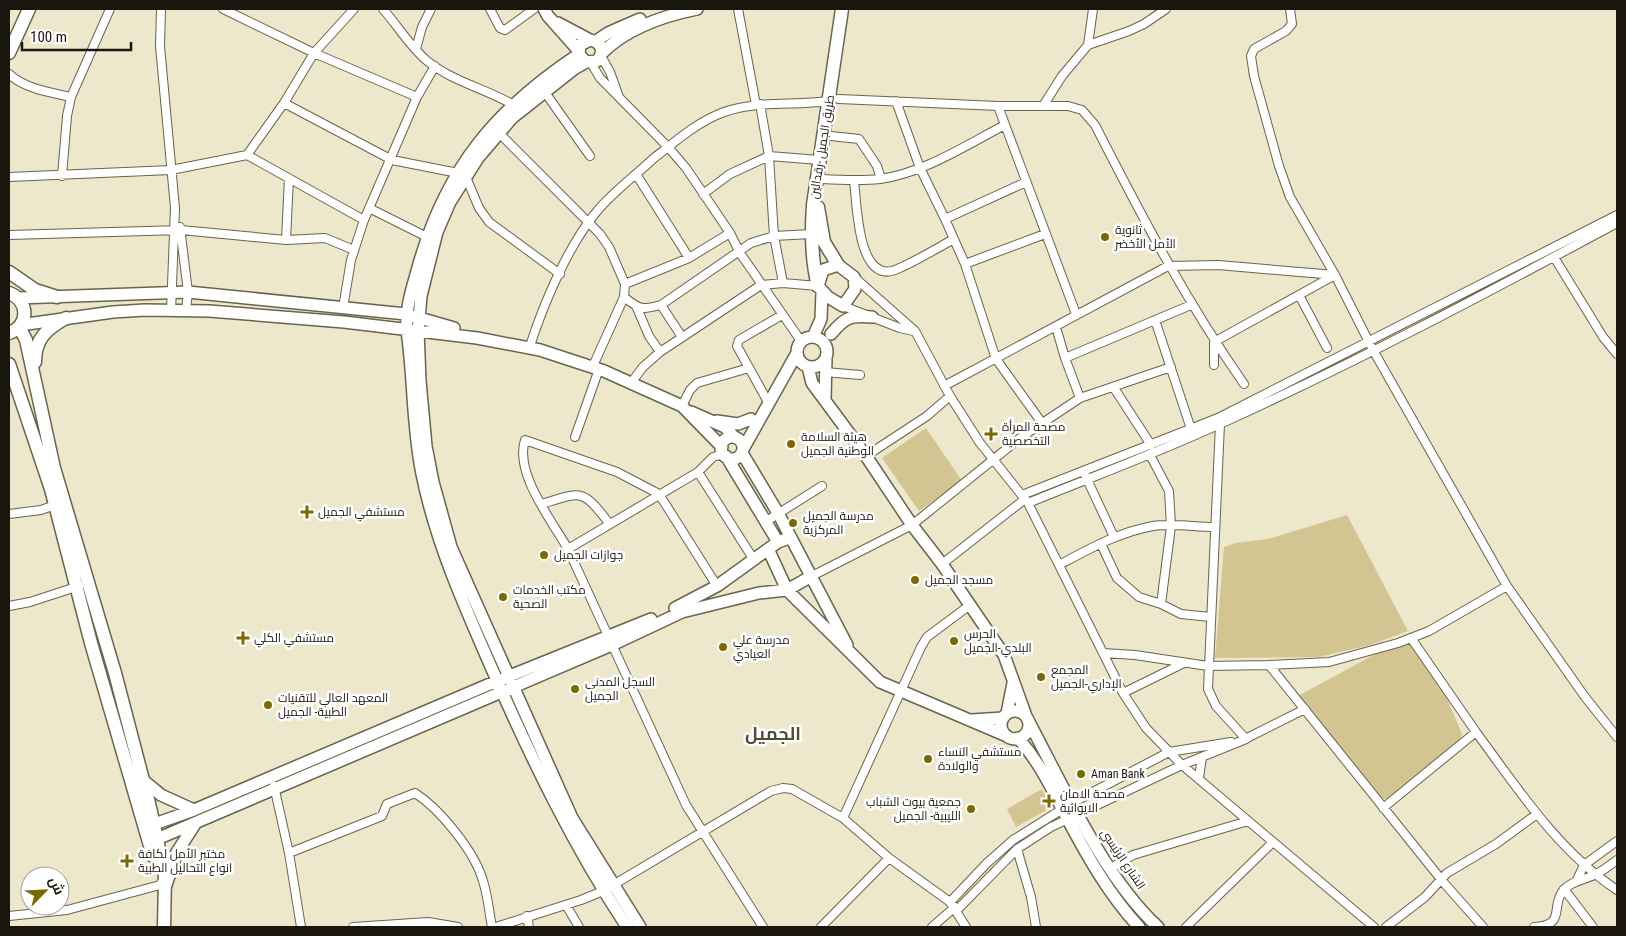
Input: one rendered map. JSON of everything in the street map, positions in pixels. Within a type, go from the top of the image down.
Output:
[{"type":"main road","points":[[9,53],[29,9]]},
{"type":"main road","name":"طريق الجميل -رقدالين","points":[[838,265],[827,249],[821,228],[818,204],[831,136],[842,9]]},
{"type":"main road","name":"طريق الجميل -رقدالين","points":[[820,289],[813,266],[811,234],[819,160],[834,100],[849,9]]},
{"type":"main road","points":[[9,272],[35,290],[58,297]]},
{"type":"main road","points":[[9,278],[14,295],[23,305],[25,313],[16,328],[25,335],[82,585],[153,841],[163,883],[164,927]]},
{"type":"main road","points":[[36,380],[37,343],[46,331],[66,318]]},
{"type":"main road","points":[[9,364],[82,585],[116,673],[144,782],[149,826]]},
{"type":"street","points":[[62,176],[67,116],[71,97],[110,9]]},
{"type":"street","points":[[161,9],[160,46],[177,230],[188,292],[186,312]]},
{"type":"street","points":[[223,9],[314,53],[418,97]]},
{"type":"street","points":[[248,155],[284,103],[314,53],[354,9]]},
{"type":"street","points":[[383,9],[416,49],[435,66],[470,86],[492,93],[512,104]]},
{"type":"street","points":[[416,49],[422,27],[431,9]]},
{"type":"street","points":[[490,9],[500,28],[505,30],[534,9]]},
{"type":"street","points":[[668,9],[629,23],[580,45],[590,56],[600,78],[686,168],[730,233],[740,253],[801,341]]},
{"type":"street","points":[[640,927],[608,888],[564,822],[502,692],[452,576],[433,521],[417,449],[412,331],[419,318],[421,296],[438,232],[474,146],[512,104],[632,30],[679,13],[697,9]]},
{"type":"street","points":[[738,9],[769,156],[774,236],[783,283]]},
{"type":"street","points":[[1043,106],[1062,76],[1088,45],[1094,9]]},
{"type":"street","points":[[1088,45],[1130,31],[1166,9]]},
{"type":"street","points":[[1290,9],[1292,24],[1286,31],[1254,49],[1251,56],[1254,76],[1278,166],[1290,197],[1335,275],[1373,350],[1507,586],[1585,697],[1617,737]]},
{"type":"street","points":[[546,13],[593,40],[602,48],[544,91],[498,132],[462,175],[427,236],[406,314],[412,331],[425,438],[442,518],[451,546],[572,818],[627,927]]},
{"type":"street","points":[[546,13],[590,56],[610,72],[619,97]]},
{"type":"street","points":[[343,308],[354,250],[364,220],[392,160],[418,97],[435,66]]},
{"type":"street","points":[[9,74],[15,80],[34,88],[71,97]]},
{"type":"street","points":[[544,91],[590,156]]},
{"type":"street","points":[[533,348],[560,274],[577,238],[599,209],[636,174],[690,129],[724,112],[758,104],[834,100],[998,106],[1068,106],[1082,110],[1095,125],[1168,266],[1214,342],[1244,384]]},
{"type":"street","points":[[896,101],[920,168],[965,264],[996,359],[1042,423]]},
{"type":"street","points":[[284,103],[392,160],[462,175]]},
{"type":"street","points":[[998,106],[1076,314]]},
{"type":"street","points":[[822,178],[854,181],[881,178],[920,168],[1005,125]]},
{"type":"street","points":[[498,132],[600,234],[609,246],[625,284],[624,297],[596,368],[575,437]]},
{"type":"street","points":[[831,136],[859,139],[877,166],[881,178]]},
{"type":"street","points":[[9,177],[171,170],[248,155],[364,220]]},
{"type":"street","points":[[702,194],[730,174],[769,156],[819,160]]},
{"type":"street","points":[[636,174],[689,258]]},
{"type":"street","points":[[462,175],[479,208],[489,222],[560,274]]},
{"type":"street","points":[[286,240],[289,178]]},
{"type":"street","points":[[854,181],[863,248],[871,264],[877,269],[891,271],[954,239]]},
{"type":"street","points":[[945,219],[1026,182]]},
{"type":"street","points":[[369,208],[427,236]]},
{"type":"street","points":[[942,564],[1025,499],[1083,470],[1191,429],[1369,342],[1617,215]]},
{"type":"street","points":[[1025,499],[1087,479],[1150,455],[1220,424],[1373,350],[1617,223]]},
{"type":"street","points":[[171,311],[177,230]]},
{"type":"street","points":[[9,234],[177,230],[286,240],[325,238],[354,250]]},
{"type":"street","points":[[625,284],[689,258],[730,233]]},
{"type":"street","points":[[637,308],[645,309],[661,305],[740,253],[751,243],[774,236],[811,234]]},
{"type":"street","points":[[965,264],[1045,234]]},
{"type":"street","points":[[1554,257],[1603,338],[1617,354]]},
{"type":"street","points":[[813,337],[821,319],[820,289],[823,270],[838,265],[915,331],[950,396],[992,460],[1025,499],[1123,693],[1146,728],[1182,765],[1272,843],[1374,927]]},
{"type":"street","points":[[944,386],[1168,266],[1218,265],[1335,275]]},
{"type":"street","points":[[1214,342],[1335,275]]},
{"type":"street","points":[[785,374],[819,365],[843,306],[855,289],[854,277]]},
{"type":"street","points":[[631,383],[643,367],[660,352],[761,284],[783,283],[820,289],[843,306],[915,331]]},
{"type":"street","points":[[14,295],[58,297],[188,292],[406,314],[439,325],[533,348],[596,368],[725,427],[742,442],[742,451],[778,513],[784,540]]},
{"type":"street","points":[[1299,295],[1328,348]]},
{"type":"street","points":[[624,297],[637,308],[649,336],[660,352]]},
{"type":"street","points":[[661,305],[682,337]]},
{"type":"street","points":[[1065,358],[1191,305]]},
{"type":"street","points":[[16,328],[66,318],[113,312],[171,311],[262,314],[454,334],[533,348]]},
{"type":"street","points":[[766,405],[737,346],[739,340],[782,314]]},
{"type":"street","points":[[831,334],[840,323],[855,316],[872,317]]},
{"type":"street","points":[[1155,320],[1191,429]]},
{"type":"street","points":[[1056,327],[1080,398]]},
{"type":"street","points":[[801,341],[813,337],[820,340],[826,351],[825,400]]},
{"type":"street","points":[[724,452],[733,458],[742,451],[766,405],[797,353],[801,341]]},
{"type":"street","points":[[1214,342],[1214,365]]},
{"type":"street","points":[[797,353],[800,361],[808,367],[812,383],[866,456],[927,416],[950,396]]},
{"type":"street","points":[[153,841],[196,823],[273,783],[497,681],[512,681],[682,612],[759,593],[787,590],[912,525],[992,460],[1080,398],[1171,367]]},
{"type":"street","points":[[684,408],[690,390],[697,383],[749,368]]},
{"type":"street","points":[[825,372],[860,375]]},
{"type":"street","points":[[1114,388],[1151,445]]},
{"type":"street","points":[[724,452],[726,439],[736,437],[766,405]]},
{"type":"street","points":[[684,408],[724,452],[765,522],[784,540],[810,577],[854,658]]},
{"type":"street","points":[[710,420],[738,424],[752,419]]},
{"type":"street","points":[[1220,424],[1208,689],[1213,701],[1246,739]]},
{"type":"street","points":[[750,464],[753,432]]},
{"type":"street","points":[[717,586],[659,494],[617,472],[525,440],[522,449],[523,466],[542,504],[568,548],[612,640],[678,789],[701,832],[763,927]]},
{"type":"street","points":[[568,548],[698,472],[713,457],[724,452]]},
{"type":"street","points":[[1150,455],[1169,491],[1172,526],[1161,604]]},
{"type":"street","name":"الشارع الرئيسي","points":[[866,456],[912,525],[942,564],[1004,655],[1028,719],[1104,881],[1138,927]]},
{"type":"street","points":[[1083,470],[1114,537]]},
{"type":"street","points":[[698,472],[754,560]]},
{"type":"street","points":[[765,522],[822,486]]},
{"type":"street","points":[[542,504],[574,494],[582,495],[590,499],[609,523]]},
{"type":"street","points":[[9,514],[40,510],[55,505]]},
{"type":"street","points":[[1059,565],[1114,537],[1155,526],[1215,527]]},
{"type":"street","points":[[612,640],[688,603],[717,586],[784,540]]},
{"type":"street","points":[[1101,544],[1117,578],[1140,597],[1161,604],[1181,614],[1210,618]]},
{"type":"street","points":[[769,551],[787,590],[880,682],[969,720],[1012,737],[1027,732],[1028,719],[1015,711],[1005,716],[969,720]]},
{"type":"street","points":[[9,606],[30,602],[82,585]]},
{"type":"street","points":[[1103,653],[1135,655],[1208,666],[1329,662],[1430,631],[1507,586]]},
{"type":"street","points":[[843,818],[900,690],[927,637],[970,605]]},
{"type":"street","points":[[1411,638],[1476,732],[1537,814],[1594,875],[1617,890]]},
{"type":"street","points":[[1123,693],[1185,663]]},
{"type":"street","points":[[1268,665],[1440,878],[1483,927]]},
{"type":"street","points":[[1012,737],[1002,730],[1013,679]]},
{"type":"street","points":[[149,826],[273,783],[502,692],[512,681]]},
{"type":"street","points":[[932,927],[1017,849],[1070,811],[1246,739],[1305,709]]},
{"type":"street","points":[[1383,808],[1476,732]]},
{"type":"street","name":"الشارع الرئيسي","points":[[1012,737],[1040,765],[1110,868],[1146,916],[1158,927]]},
{"type":"street","points":[[954,906],[987,863],[1013,840],[1070,811],[1170,752],[1246,739]]},
{"type":"street","points":[[1199,778],[1202,757]]},
{"type":"street","points":[[144,782],[161,795],[194,810]]},
{"type":"street","points":[[273,783],[289,853],[302,927]]},
{"type":"street","points":[[496,927],[566,905],[608,888],[771,791],[783,788],[800,792],[843,818],[889,858],[954,906],[966,927]]},
{"type":"street","points":[[289,853],[382,816],[387,804],[415,793],[430,802],[445,819],[478,866],[484,882],[492,927]]},
{"type":"street","points":[[1386,927],[1425,897],[1440,878],[1496,844],[1537,814]]},
{"type":"street","points":[[1110,868],[1133,855],[1248,821]]},
{"type":"street","points":[[9,916],[67,910],[163,883],[177,852],[196,823]]},
{"type":"street","points":[[1576,882],[1584,865],[1617,840]]},
{"type":"street","points":[[1186,927],[1272,843]]},
{"type":"street","points":[[1017,849],[1031,897],[1036,927]]},
{"type":"street","points":[[826,925],[889,858]]},
{"type":"street","points":[[1534,927],[1549,924],[1554,919],[1564,889],[1594,875],[1617,860]]},
{"type":"street","points":[[1564,889],[1593,927]]},
{"type":"street","points":[[566,905],[579,927]]},
{"type":"street","points":[[528,916],[529,927]]},
{"type":"street","points":[[1138,927],[1146,916]]},
{"type":"street","points":[[420,927],[428,922]]},
{"type":"street","points":[[353,927],[428,922],[458,927]]},
{"type":"shaded area","points":[[926,428],[962,481],[919,511],[882,458]]},
{"type":"shaded area","points":[[1347,515],[1408,631],[1370,645],[1319,657],[1215,658],[1224,547],[1236,543],[1268,539]]},
{"type":"shaded area","points":[[1412,644],[1446,696],[1462,734],[1459,743],[1392,798],[1381,799],[1298,696],[1381,651]]},
{"type":"shaded area","points":[[1042,789],[1052,807],[1016,827],[1007,809]]},
{"type":"place","name":"ثانوية الأمل الأخضر","points":[[1105,237]]},
{"type":"place","name":"مصحة المرأة التخصصية","points":[[991,434]]},
{"type":"place","name":"هيئة السلامة الوطنية الجميل","points":[[791,444]]},
{"type":"place","name":"مستشفي الجميل","points":[[307,512]]},
{"type":"place","name":"مدرسة الجميل المركزية","points":[[793,523]]},
{"type":"place","name":"جوازات الجميل","points":[[544,555]]},
{"type":"place","name":"مسجد الجميل","points":[[915,580]]},
{"type":"place","name":"مكتب الخدمات الصحية","points":[[503,597]]},
{"type":"place","name":"مستشفي الكلي","points":[[243,638]]},
{"type":"place","name":"الحرس البلدي-الجميل","points":[[954,641]]},
{"type":"place","name":"مدرسة علي العيادي","points":[[723,647]]},
{"type":"place","name":"المجمع الإداري-الجميل","points":[[1041,677]]},
{"type":"place","name":"السجل المدني الجميل","points":[[575,689]]},
{"type":"place","name":"المعهد العالي للتقنيات الطبية- الجميل","points":[[268,705]]},
{"type":"place","name":"مستشفي النساء والولادة","points":[[928,759]]},
{"type":"place","name":"Aman Bank","points":[[1081,774]]},
{"type":"place","name":"مصحة الامان الايوائية","points":[[1049,801]]},
{"type":"place","name":"جمعية بيوت الشباب الليبية- الجميل","points":[[971,809]]},
{"type":"place","name":"مختبر الأمل لكافة انواع التحاليل الطبية","points":[[127,861]]},
{"type":"district","name":"الجميل","points":[[773,734]]}]
